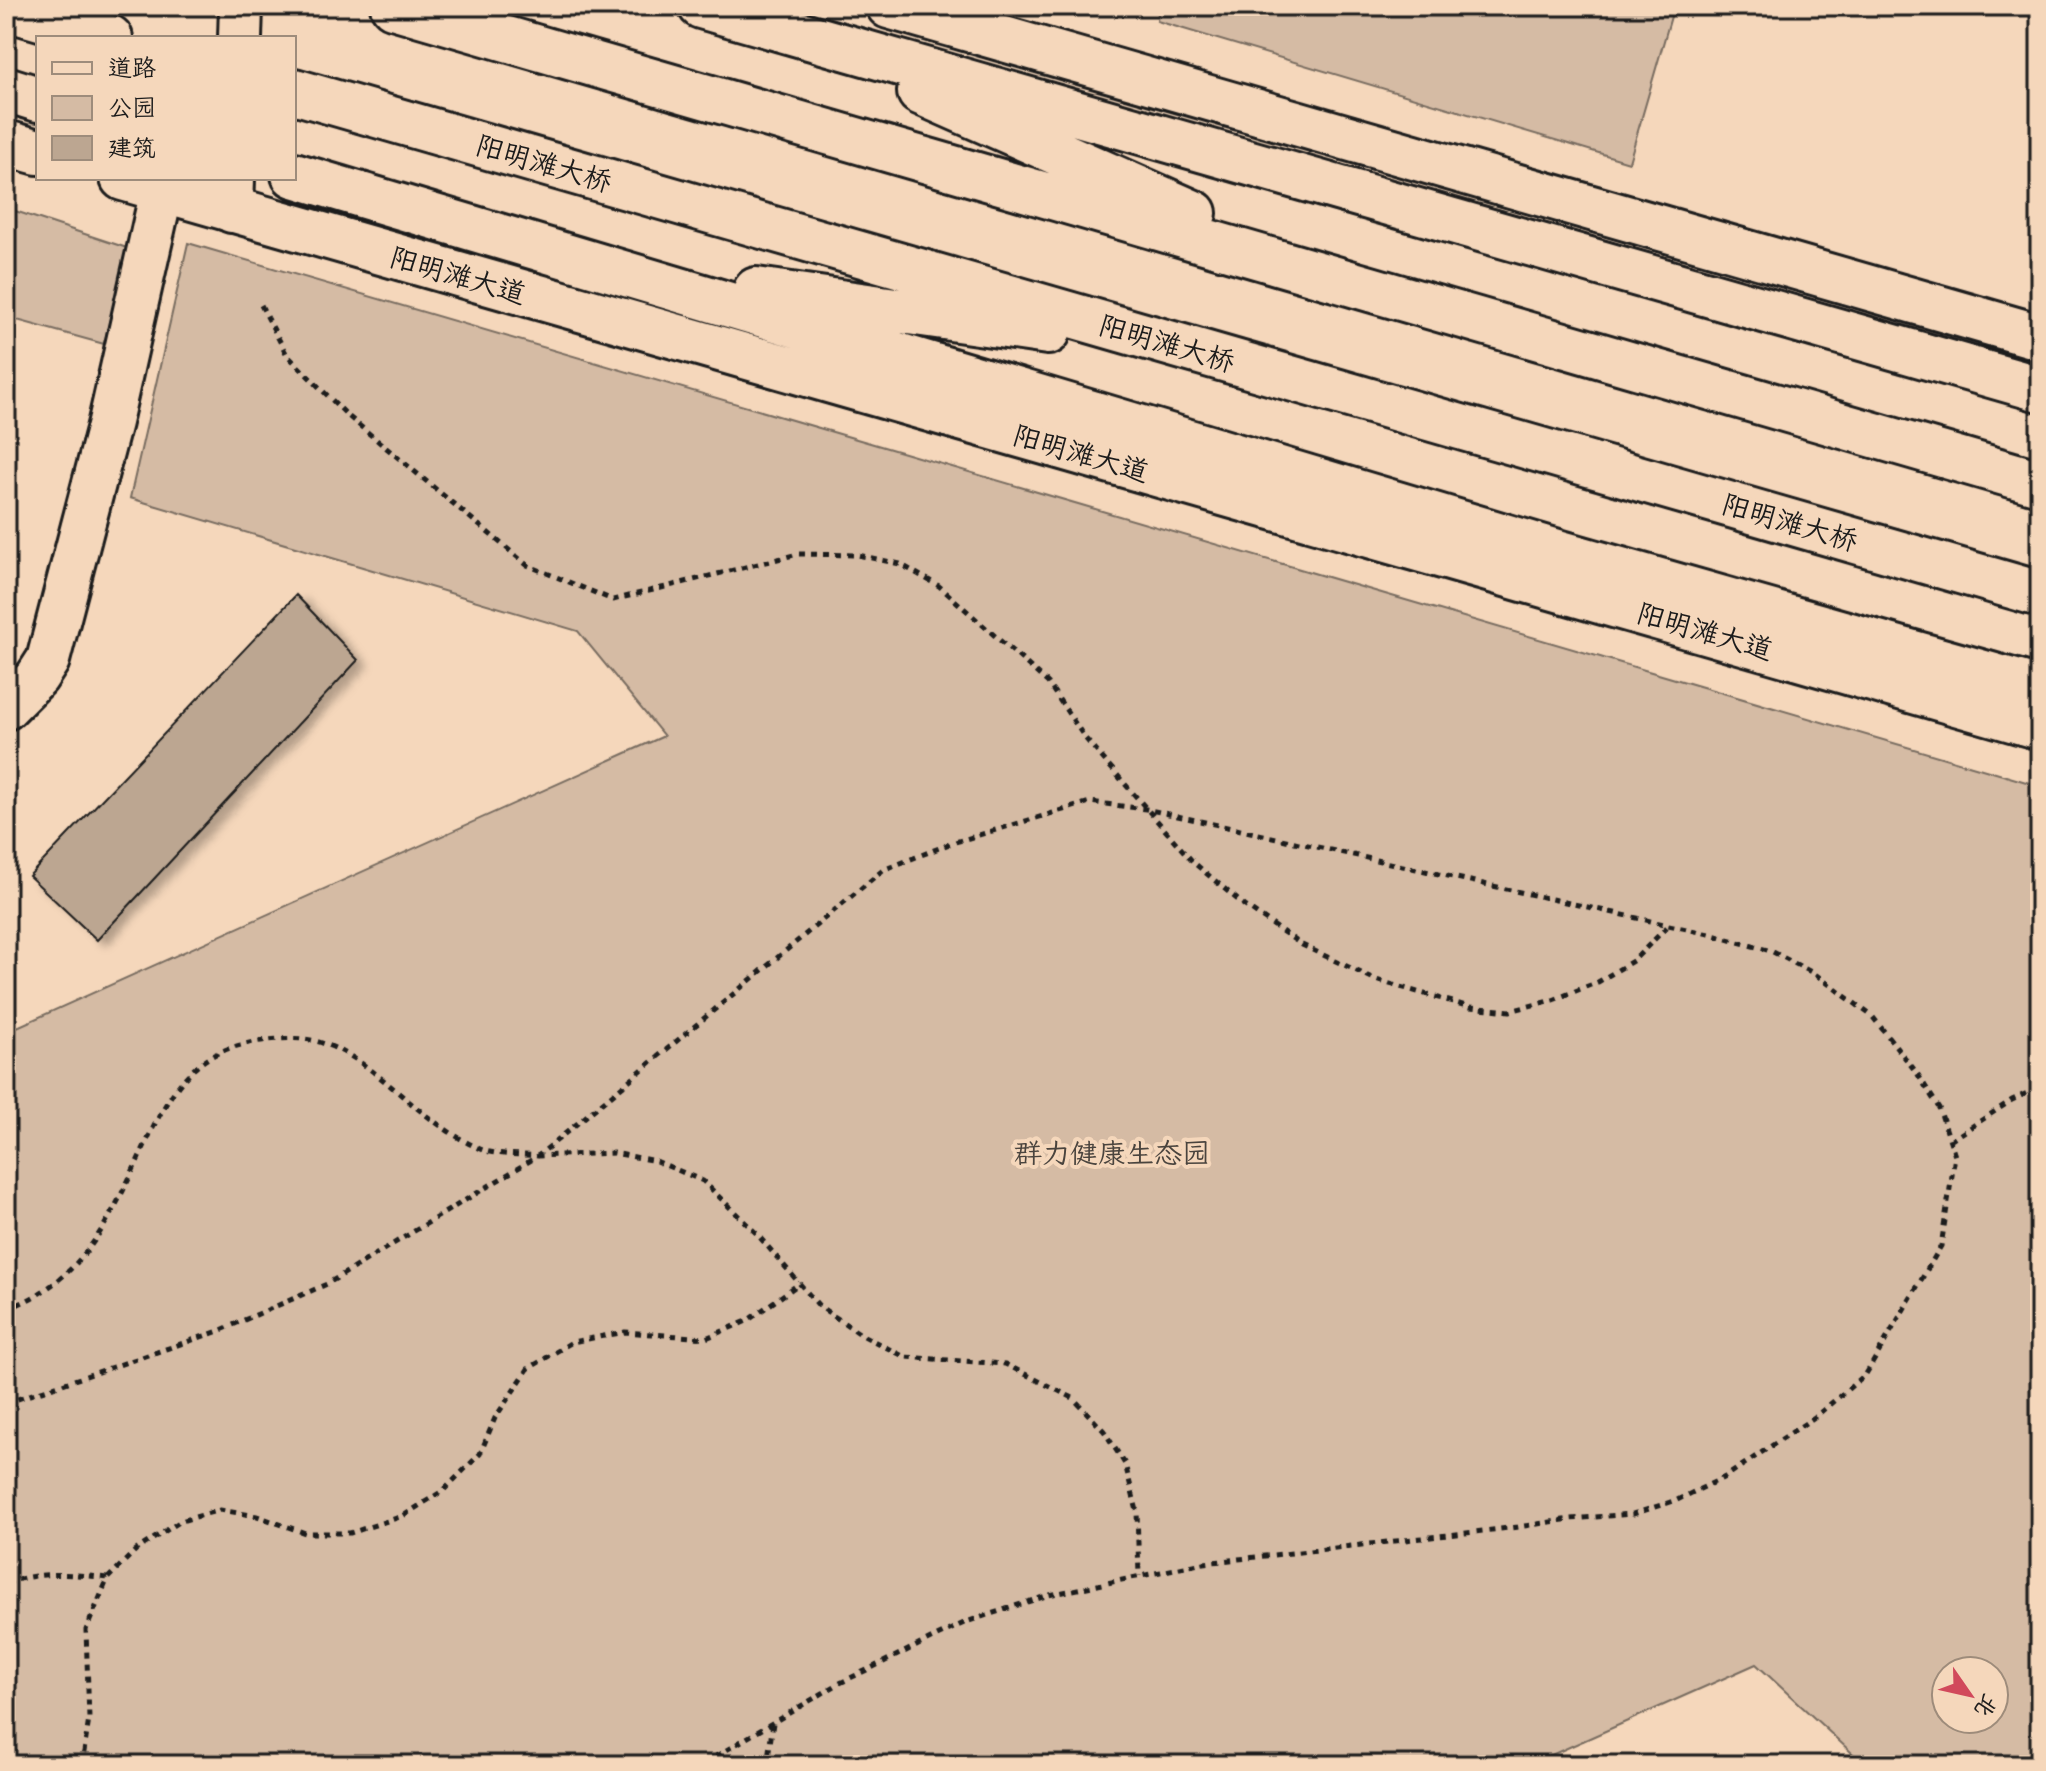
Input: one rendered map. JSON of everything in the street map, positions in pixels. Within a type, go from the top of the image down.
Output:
[{"type":"highway","points":[[393,6],[2040,483]]},
{"type":"highway","points":[[701,6],[2040,389]]},
{"type":"highway","points":[[889,6],[2040,337]]},
{"type":"highway","points":[[6,8],[103,36]]},
{"type":"highway","points":[[774,27],[1346,281]]},
{"type":"highway","points":[[6,89],[36,98]]},
{"type":"highway","name":"阳明滩大桥","points":[[296,92],[2040,594]]},
{"type":"highway","points":[[6,143],[36,151]]},
{"type":"highway","points":[[296,176],[1561,553],[2040,689]]},
{"type":"highway","name":"阳明滩大道","points":[[143,184],[233,194],[2040,727]]},
{"type":"highway","points":[[607,269],[1209,355]]},
{"type":"street","points":[[240,36],[241,6]]},
{"type":"street","points":[[6,708],[37,677],[48,660],[110,422],[143,184]]},
{"type":"path","points":[[261,305],[287,355],[348,416],[527,565],[613,600],[798,554],[858,555],[900,564],[939,586],[1048,683],[1085,738],[1193,862],[1245,906],[1302,945],[1376,980],[1470,1007],[1510,1011],[1564,996],[1598,982],[1634,960],[1669,926]]},
{"type":"path","points":[[6,1403],[219,1331],[327,1284],[538,1156],[883,870],[952,843],[1090,802],[1146,809],[1771,951],[1815,974],[1872,1016],[1917,1073],[1939,1108],[1955,1156],[1941,1246],[1866,1374],[1816,1416],[1725,1477],[1677,1500],[1633,1514],[1204,1563],[1049,1595],[966,1622],[840,1683],[701,1765]]},
{"type":"path","points":[[6,1309],[43,1291],[77,1265],[103,1230],[163,1106],[190,1073],[214,1055],[250,1042],[295,1037],[323,1043],[371,1070],[419,1110],[482,1150],[538,1156],[614,1153],[656,1161],[703,1181],[756,1233],[819,1306],[862,1335],[905,1357],[1005,1364],[1073,1398],[1104,1431],[1125,1464],[1137,1511],[1139,1576]]},
{"type":"path","points":[[1950,1141],[2012,1100],[2040,1087]]},
{"type":"path","points":[[82,1765],[89,1719],[86,1630],[108,1578],[136,1550],[181,1521],[220,1510],[257,1516],[305,1533],[350,1533],[403,1516],[444,1490],[480,1454],[495,1418],[528,1369],[572,1342],[625,1332],[706,1338],[747,1321],[800,1283]]},
{"type":"path","points":[[6,1583],[27,1576],[63,1573],[108,1578]]},
{"type":"path","points":[[767,1765],[774,1721]]},
{"type":"green space","points":[[1159,6],[1674,6],[1629,162],[1157,21]]},
{"type":"green space","points":[[6,208],[127,248],[104,344],[6,317]]},
{"type":"green space","name":"群力健康生态园","points":[[188,243],[2040,786],[2040,1765],[1865,1765],[1756,1664],[1529,1765],[6,1765],[6,1032],[664,736],[578,631],[130,498]]},
{"type":"building","points":[[296,595],[358,660],[97,940],[29,876]]}]
